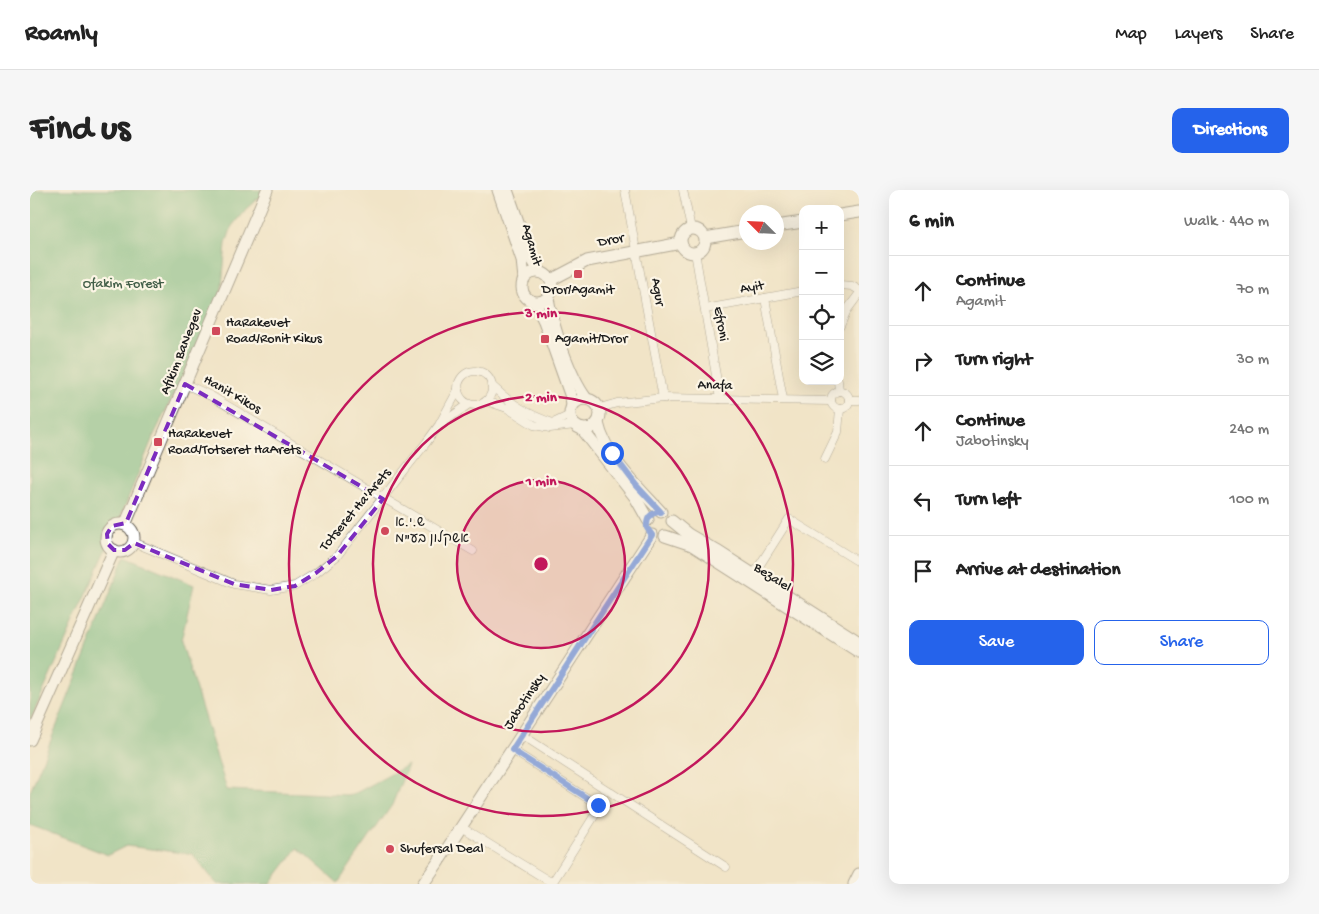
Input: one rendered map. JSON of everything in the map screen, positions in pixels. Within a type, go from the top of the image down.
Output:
[{"type":"street","name":"Afikim BaNegev","points":[[126,525],[267,190]]},
{"type":"street","name":"Agamit","points":[[498,190],[522,260],[524,279]]},
{"type":"street","name":"Agamit","points":[[507,190],[530,256],[540,272]]},
{"type":"street","name":"Agur","points":[[625,190],[663,398]]},
{"type":"street","points":[[683,190],[690,229]]},
{"type":"street","points":[[844,214],[859,212]]},
{"type":"street","points":[[784,225],[799,223]]},
{"type":"street","points":[[690,229],[701,232],[704,238],[703,247],[695,252],[685,249],[681,243],[684,233],[690,229]]},
{"type":"street","points":[[704,238],[739,232]]},
{"type":"street","name":"Dror","points":[[551,280],[587,261],[681,243]]},
{"type":"street","name":"Efroni","points":[[695,252],[720,399]]},
{"type":"street","points":[[586,398],[575,380],[552,318],[548,298],[552,289],[551,280],[540,272],[533,272],[524,279],[522,284],[523,292],[528,299],[536,303],[544,321],[571,397],[575,419],[635,497],[648,520]]},
{"type":"street","points":[[844,285],[852,286],[859,292],[844,317]]},
{"type":"street","name":"Ayit","points":[[705,309],[799,292]]},
{"type":"street","points":[[536,303],[548,298]]},
{"type":"street","points":[[766,298],[784,399]]},
{"type":"street","points":[[491,385],[491,391],[486,401],[481,404],[470,404],[461,398],[458,390],[459,382],[462,378],[471,372],[481,373],[509,402],[538,418],[552,422],[575,419],[589,429],[598,423],[601,416],[600,408],[594,401],[586,398],[578,400],[575,419]]},
{"type":"street","name":"Hanit Kikos","points":[[186,384],[211,396],[473,551]]},
{"type":"street","points":[[838,385],[839,391]]},
{"type":"street","name":"Totseret Ha'Arets","points":[[133,542],[234,584],[271,590],[295,586],[316,573],[337,556],[439,425],[458,390]]},
{"type":"street","points":[[839,391],[846,394],[849,400],[847,406],[840,409],[833,406],[831,401],[834,393],[839,391]]},
{"type":"street","name":"Anafa","points":[[600,408],[617,403],[663,398],[831,401]]},
{"type":"street","points":[[849,400],[859,400]]},
{"type":"street","points":[[486,401],[507,408],[534,424],[550,428],[575,419]]},
{"type":"street","name":"Totseret Ha'Arets","points":[[439,425],[470,404]]},
{"type":"street","points":[[825,459],[838,432],[840,409]]},
{"type":"street","points":[[598,423],[603,440],[612,453],[636,485],[661,512]]},
{"type":"street","points":[[661,512],[668,514],[672,521],[671,531],[665,536],[658,537],[652,535],[647,528],[648,520],[652,514],[661,512]]},
{"type":"street","points":[[754,574],[789,519],[859,562]]},
{"type":"street","name":"Bezalel","points":[[672,521],[688,534],[859,642]]},
{"type":"street","points":[[126,525],[132,530],[133,542],[125,550],[114,550],[108,544],[106,534],[112,526],[126,525]]},
{"type":"street","name":"Jabotinsky","points":[[423,884],[652,535]]},
{"type":"street","name":"Bezalel","points":[[665,536],[692,545],[859,652]]},
{"type":"street","points":[[30,740],[114,550]]},
{"type":"street","points":[[522,735],[726,867]]},
{"type":"street","points":[[462,827],[549,881],[554,880],[598,810],[598,805],[512,750]]},
{"type":"street","points":[[854,884],[859,874]]},
{"type":"highlighted area","points":[[185,384],[383,499],[337,556],[316,573],[295,586],[271,590],[234,584],[134,543],[125,550],[114,550],[108,544],[107,534],[112,526],[126,523]]},
{"type":"green space","name":"Ofakim Forest","points":[[30,190],[267,190],[246,209],[232,226],[226,244],[221,297],[153,437],[116,528],[30,721]]},
{"type":"green space","points":[[125,556],[194,585],[181,641],[227,790],[352,795],[408,765],[392,805],[338,883],[298,848],[270,884],[217,884],[192,854],[126,846],[108,855],[30,825],[30,792]]},
{"type":"place","name":"Dror/Agamit","points":[[578,274]]},
{"type":"place","name":"HaRakevet Road/Ronit Kikus","points":[[216,331]]},
{"type":"place","name":"Agamit/Dror","points":[[545,339]]},
{"type":"place","name":"HaRakevet Road/Totseret HaArets","points":[[158,442]]},
{"type":"place","name":"ש.י.א אשקלון בע\"מ","points":[[385,531]]},
{"type":"place","name":"Shufersal Deal","points":[[390,849]]},
{"type":"route","points":[[598,805],[512,750],[652,535],[647,528],[649,518],[656,512],[661,512],[636,485],[612,453]]}]
